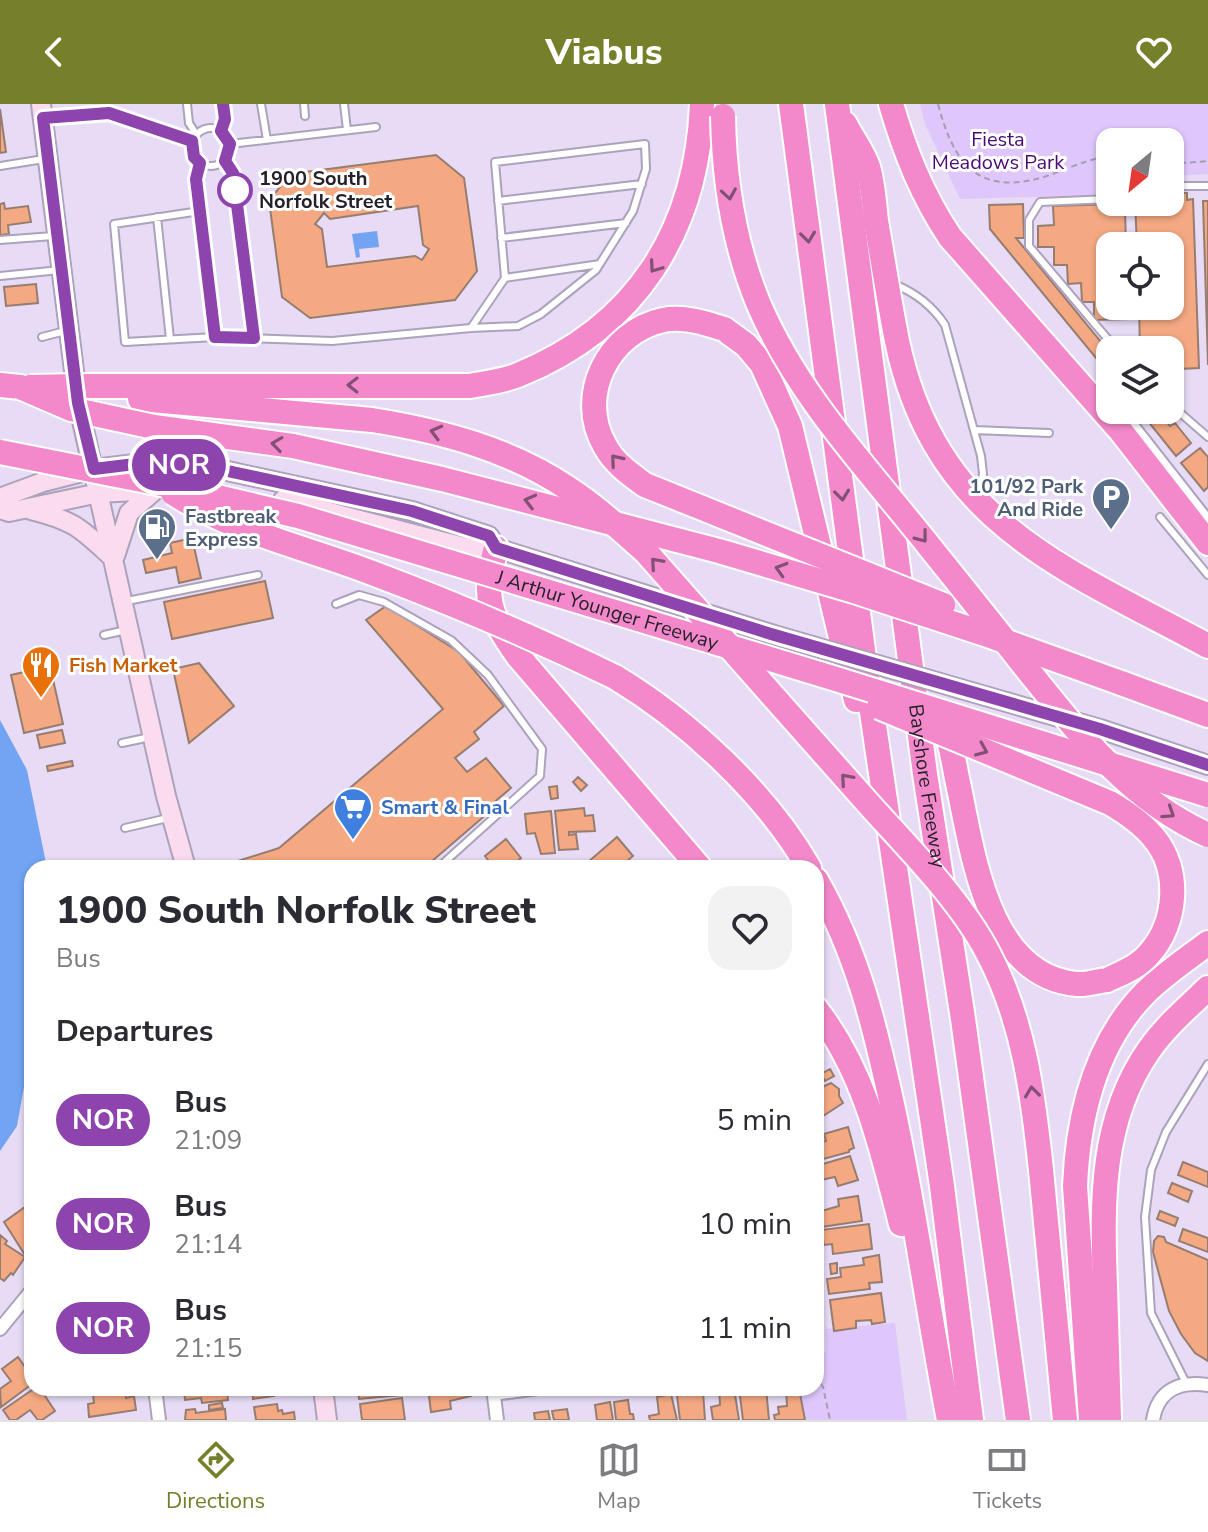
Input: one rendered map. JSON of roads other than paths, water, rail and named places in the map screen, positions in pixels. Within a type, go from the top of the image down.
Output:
[{"type":"highway","points":[[791,104],[851,564],[942,1186],[971,1420]]},
{"type":"highway","points":[[891,104],[900,137],[929,206],[950,237],[1120,430],[1208,543]]},
{"type":"highway","points":[[838,108],[867,166],[907,381],[938,451],[977,501],[1011,533],[1044,557],[1208,646]]},
{"type":"highway","name":"Bayshore Freeway","points":[[838,108],[889,518],[986,1177],[1018,1420]]},
{"type":"highway","points":[[10,386],[427,387],[470,386],[515,377],[581,343],[615,317],[641,287],[663,256],[689,190],[712,109]]},
{"type":"highway","points":[[712,109],[745,266],[776,340],[823,414],[1100,758],[1167,814],[1208,835]]},
{"type":"highway","points":[[895,864],[790,426],[762,364],[746,345],[724,329],[698,320],[666,320],[637,329],[617,345],[603,365],[595,392],[594,420],[605,447],[623,469],[645,485],[972,616],[1121,683]]},
{"type":"highway","points":[[10,386],[71,409],[154,427],[293,446],[457,483],[690,543],[854,591],[1208,715]]},
{"type":"highway","points":[[79,386],[128,398],[372,420],[420,427],[472,442],[523,463],[568,488],[646,552],[930,874],[988,951],[1006,991],[1032,1084],[1065,1420]]},
{"type":"highway","name":"J Arthur Younger Freeway","points":[[0,452],[298,516],[1208,795]]},
{"type":"highway","points":[[156,486],[203,512],[376,574],[533,638],[615,677],[653,700],[693,732],[772,816],[803,860]]},
{"type":"highway","points":[[496,548],[488,598],[498,626],[518,656],[693,860]]},
{"type":"highway","points":[[621,615],[867,701],[1110,803],[1136,819],[1157,840],[1168,863],[1173,888],[1171,912],[1162,935],[1149,955],[1129,970],[1107,980],[1079,984],[1053,980],[1033,969],[1013,952],[999,928],[976,865],[949,741],[913,676]]},
{"type":"highway","points":[[824,896],[851,950],[881,1051],[907,1173],[949,1420]]},
{"type":"highway","points":[[1091,1420],[1075,1186],[1077,1151],[1087,1096],[1111,1040],[1143,995],[1208,943]]},
{"type":"highway","points":[[1109,1420],[1103,1237],[1107,1155],[1118,1113],[1149,1050],[1208,988]]},
{"type":"highway","points":[[824,1021],[845,1052],[874,1121],[944,1390]]},
{"type":"main road","points":[[42,111],[78,403],[184,860]]},
{"type":"main road","points":[[0,500],[43,482],[94,469],[143,463],[209,467],[425,515],[489,536],[496,548]]},
{"type":"main road","points":[[114,559],[129,513],[156,486]]},
{"type":"main road","points":[[0,509],[9,512],[99,493],[156,486],[284,500],[483,552],[496,548],[771,634],[1100,729],[1208,765]]},
{"type":"main road","points":[[24,508],[65,518],[114,559]]},
{"type":"main road","points":[[324,1396],[327,1420]]},
{"type":"street","points":[[1131,424],[1208,522]]},
{"type":"street","points":[[0,1329],[24,1300]]},
{"type":"street","points":[[1153,1420],[1154,1412],[1164,1396],[1174,1387],[1186,1383],[1208,1385]]},
{"type":"street","points":[[156,1396],[159,1420]]},
{"type":"street","points":[[495,1396],[497,1420]]},
{"type":"lane","points":[[187,104],[194,138],[194,157],[200,163],[213,167],[225,161],[230,144]]},
{"type":"lane","points":[[221,131],[225,119],[223,104]]},
{"type":"lane","points":[[261,104],[267,140]]},
{"type":"lane","points":[[304,104],[305,116]]},
{"type":"lane","points":[[344,104],[347,130]]},
{"type":"lane","points":[[42,111],[109,113],[194,138]]},
{"type":"lane","points":[[230,144],[376,127]]},
{"type":"lane","points":[[194,138],[208,128],[221,131],[230,144]]},
{"type":"lane","points":[[200,211],[114,224],[125,342],[215,337],[332,341],[518,326],[541,314],[600,264],[633,211],[646,169],[645,144],[495,162],[505,278],[471,328]]},
{"type":"lane","points":[[0,166],[48,158]]},
{"type":"lane","points":[[225,161],[233,173],[254,338]]},
{"type":"lane","points":[[200,163],[196,179],[215,337]]},
{"type":"lane","points":[[498,201],[642,184]]},
{"type":"lane","points":[[1184,186],[1208,186]]},
{"type":"lane","points":[[1096,200],[1040,202],[1029,220],[1029,246],[1105,336]]},
{"type":"lane","points":[[157,217],[170,339]]},
{"type":"lane","points":[[501,238],[626,223]]},
{"type":"lane","points":[[0,240],[57,236]]},
{"type":"lane","points":[[505,278],[600,264]]},
{"type":"lane","points":[[0,276],[61,270]]},
{"type":"lane","points":[[886,281],[917,295],[945,325],[983,474],[977,501]]},
{"type":"lane","points":[[42,337],[68,330]]},
{"type":"lane","points":[[1184,416],[1208,437]]},
{"type":"lane","points":[[974,430],[1049,433]]},
{"type":"lane","points":[[1160,517],[1208,575]]},
{"type":"lane","points":[[123,601],[258,575]]},
{"type":"lane","points":[[336,604],[359,595],[384,602],[451,640],[479,666],[517,712],[542,749],[540,776],[447,860]]},
{"type":"lane","points":[[104,635],[130,630]]},
{"type":"lane","points":[[122,743],[153,737]]},
{"type":"lane","points":[[125,828],[172,817]]},
{"type":"lane","points":[[1186,1383],[1151,1313],[1145,1217],[1151,1170],[1166,1132],[1208,1064]]},
{"type":"water","points":[[377,231],[379,247],[359,249],[360,257],[356,258],[352,234]]},
{"type":"water","points":[[0,720],[27,770],[45,860],[24,860],[24,1087],[17,1126],[0,1151]]},
{"type":"place","name":"1900 South Norfolk Street","points":[[235,190]]},
{"type":"place","name":"101/92 Park And Ride","points":[[1111,531]]},
{"type":"place","name":"Fastbreak Express","points":[[157,561]]},
{"type":"place","name":"Fish Market","points":[[41,699]]},
{"type":"place","name":"Smart & Final","points":[[353,841]]},
{"type":"park label","name":"Fiesta Meadows Park","points":[[998,150]]}]
